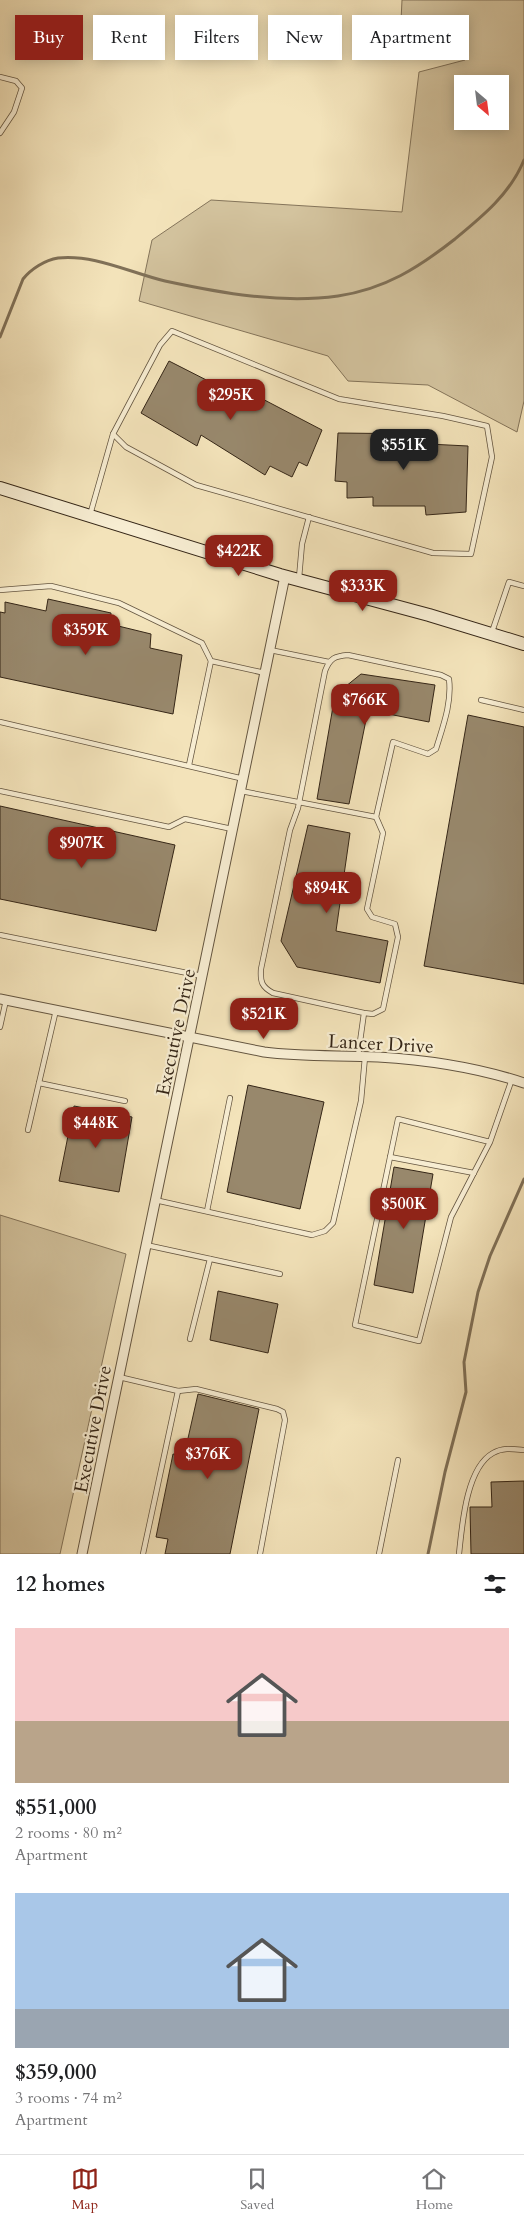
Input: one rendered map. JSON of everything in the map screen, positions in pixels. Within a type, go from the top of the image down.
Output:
[{"type":"main road","points":[[0,488],[285,576],[491,633],[524,644]]},
{"type":"street","name":"Executive Drive","points":[[82,1554],[285,576]]},
{"type":"street","name":"Lancer Drive","points":[[3,1000],[279,1054],[440,1062],[524,1083]]},
{"type":"lane","points":[[0,77],[16,82],[22,88],[14,112],[0,134]]},
{"type":"lane","points":[[89,516],[113,434],[160,345],[172,331],[339,399],[443,416],[487,426],[492,457],[470,554],[433,553],[196,485],[126,447],[113,434]]},
{"type":"lane","points":[[299,580],[302,544],[309,517]]},
{"type":"lane","points":[[491,633],[508,582],[524,586]]},
{"type":"lane","points":[[0,590],[51,586],[119,603],[202,644],[211,661],[189,765]]},
{"type":"lane","points":[[270,650],[329,662]]},
{"type":"lane","points":[[348,655],[441,674],[449,678],[448,710],[436,749],[428,754],[393,742],[376,817],[383,833],[367,909],[372,917],[395,924],[398,937],[383,1009],[373,1014],[273,993],[264,988],[260,980],[290,830],[299,803],[325,671],[329,662],[335,656],[348,655]]},
{"type":"lane","points":[[211,661],[265,672]]},
{"type":"lane","points":[[481,700],[524,710]]},
{"type":"lane","points":[[0,722],[244,779]]},
{"type":"lane","points":[[0,791],[169,827],[185,819],[233,829]]},
{"type":"lane","points":[[241,792],[376,817]]},
{"type":"lane","points":[[0,935],[203,976]]},
{"type":"lane","points":[[0,1027],[3,1000]]},
{"type":"lane","points":[[28,1130],[56,1010]]},
{"type":"lane","points":[[155,1200],[312,1235],[325,1232],[330,1227],[361,1101],[364,1013]]},
{"type":"lane","points":[[490,1142],[398,1119],[355,1325],[419,1340],[451,1217],[490,1142],[512,1079]]},
{"type":"lane","points":[[39,1083],[125,1101]]},
{"type":"lane","points":[[207,1211],[230,1098]]},
{"type":"lane","points":[[390,1157],[474,1173]]},
{"type":"lane","points":[[146,1245],[280,1274]]},
{"type":"lane","points":[[190,1339],[210,1259]]},
{"type":"lane","points":[[119,1377],[178,1390],[196,1390],[277,1408],[285,1415],[260,1554]]},
{"type":"lane","points":[[143,1554],[178,1390]]},
{"type":"lane","points":[[459,1554],[467,1501],[476,1472],[483,1461],[494,1452],[508,1448],[524,1450]]},
{"type":"lane","points":[[379,1554],[398,1460]]},
{"type":"shaded area","points":[[402,0],[524,0],[524,401],[517,432],[428,385],[348,381],[328,356],[139,301],[152,240],[211,200],[402,212],[419,72],[469,60],[469,15],[401,15]]},
{"type":"shaded area","points":[[0,1215],[126,1254],[60,1554],[0,1554]]},
{"type":"building","points":[[169,361],[224,389],[228,381],[322,430],[307,466],[299,462],[292,477],[270,466],[265,475],[201,435],[197,446],[141,413]]},
{"type":"building","points":[[338,433],[427,434],[428,444],[468,446],[466,512],[426,515],[425,506],[373,506],[373,497],[347,498],[347,482],[335,481]]},
{"type":"building","points":[[48,599],[111,613],[110,624],[151,634],[150,648],[182,655],[173,714],[0,677],[0,612],[5,613],[5,602],[46,611]]},
{"type":"building","points":[[361,674],[435,685],[429,722],[368,710],[349,804],[317,799],[335,695]]},
{"type":"building","points":[[468,715],[524,727],[524,984],[424,966]]},
{"type":"building","points":[[0,806],[175,845],[156,931],[0,899]]},
{"type":"building","points":[[308,825],[350,833],[336,931],[388,941],[380,983],[297,967],[281,941]]},
{"type":"building","points":[[248,1085],[324,1102],[300,1209],[227,1192]]},
{"type":"building","points":[[74,1106],[132,1117],[119,1192],[59,1181]]},
{"type":"building","points":[[394,1167],[433,1174],[413,1293],[374,1285]]},
{"type":"building","points":[[218,1291],[278,1304],[268,1353],[210,1340]]},
{"type":"building","points":[[198,1394],[259,1409],[230,1554],[165,1554],[168,1539],[156,1537],[173,1454],[184,1456]]},
{"type":"building","points":[[524,1481],[524,1554],[471,1554],[470,1507],[492,1507],[491,1482]]},
{"type":"waterway","points":[[0,337],[23,279],[39,266],[58,258],[99,261],[165,281],[208,290],[273,298],[295,299],[338,296],[355,293],[386,283],[428,259],[485,213],[503,194],[524,160]]},
{"type":"waterway","points":[[428,1554],[445,1472],[466,1392],[464,1362],[478,1292],[490,1256],[524,1179]]}]
